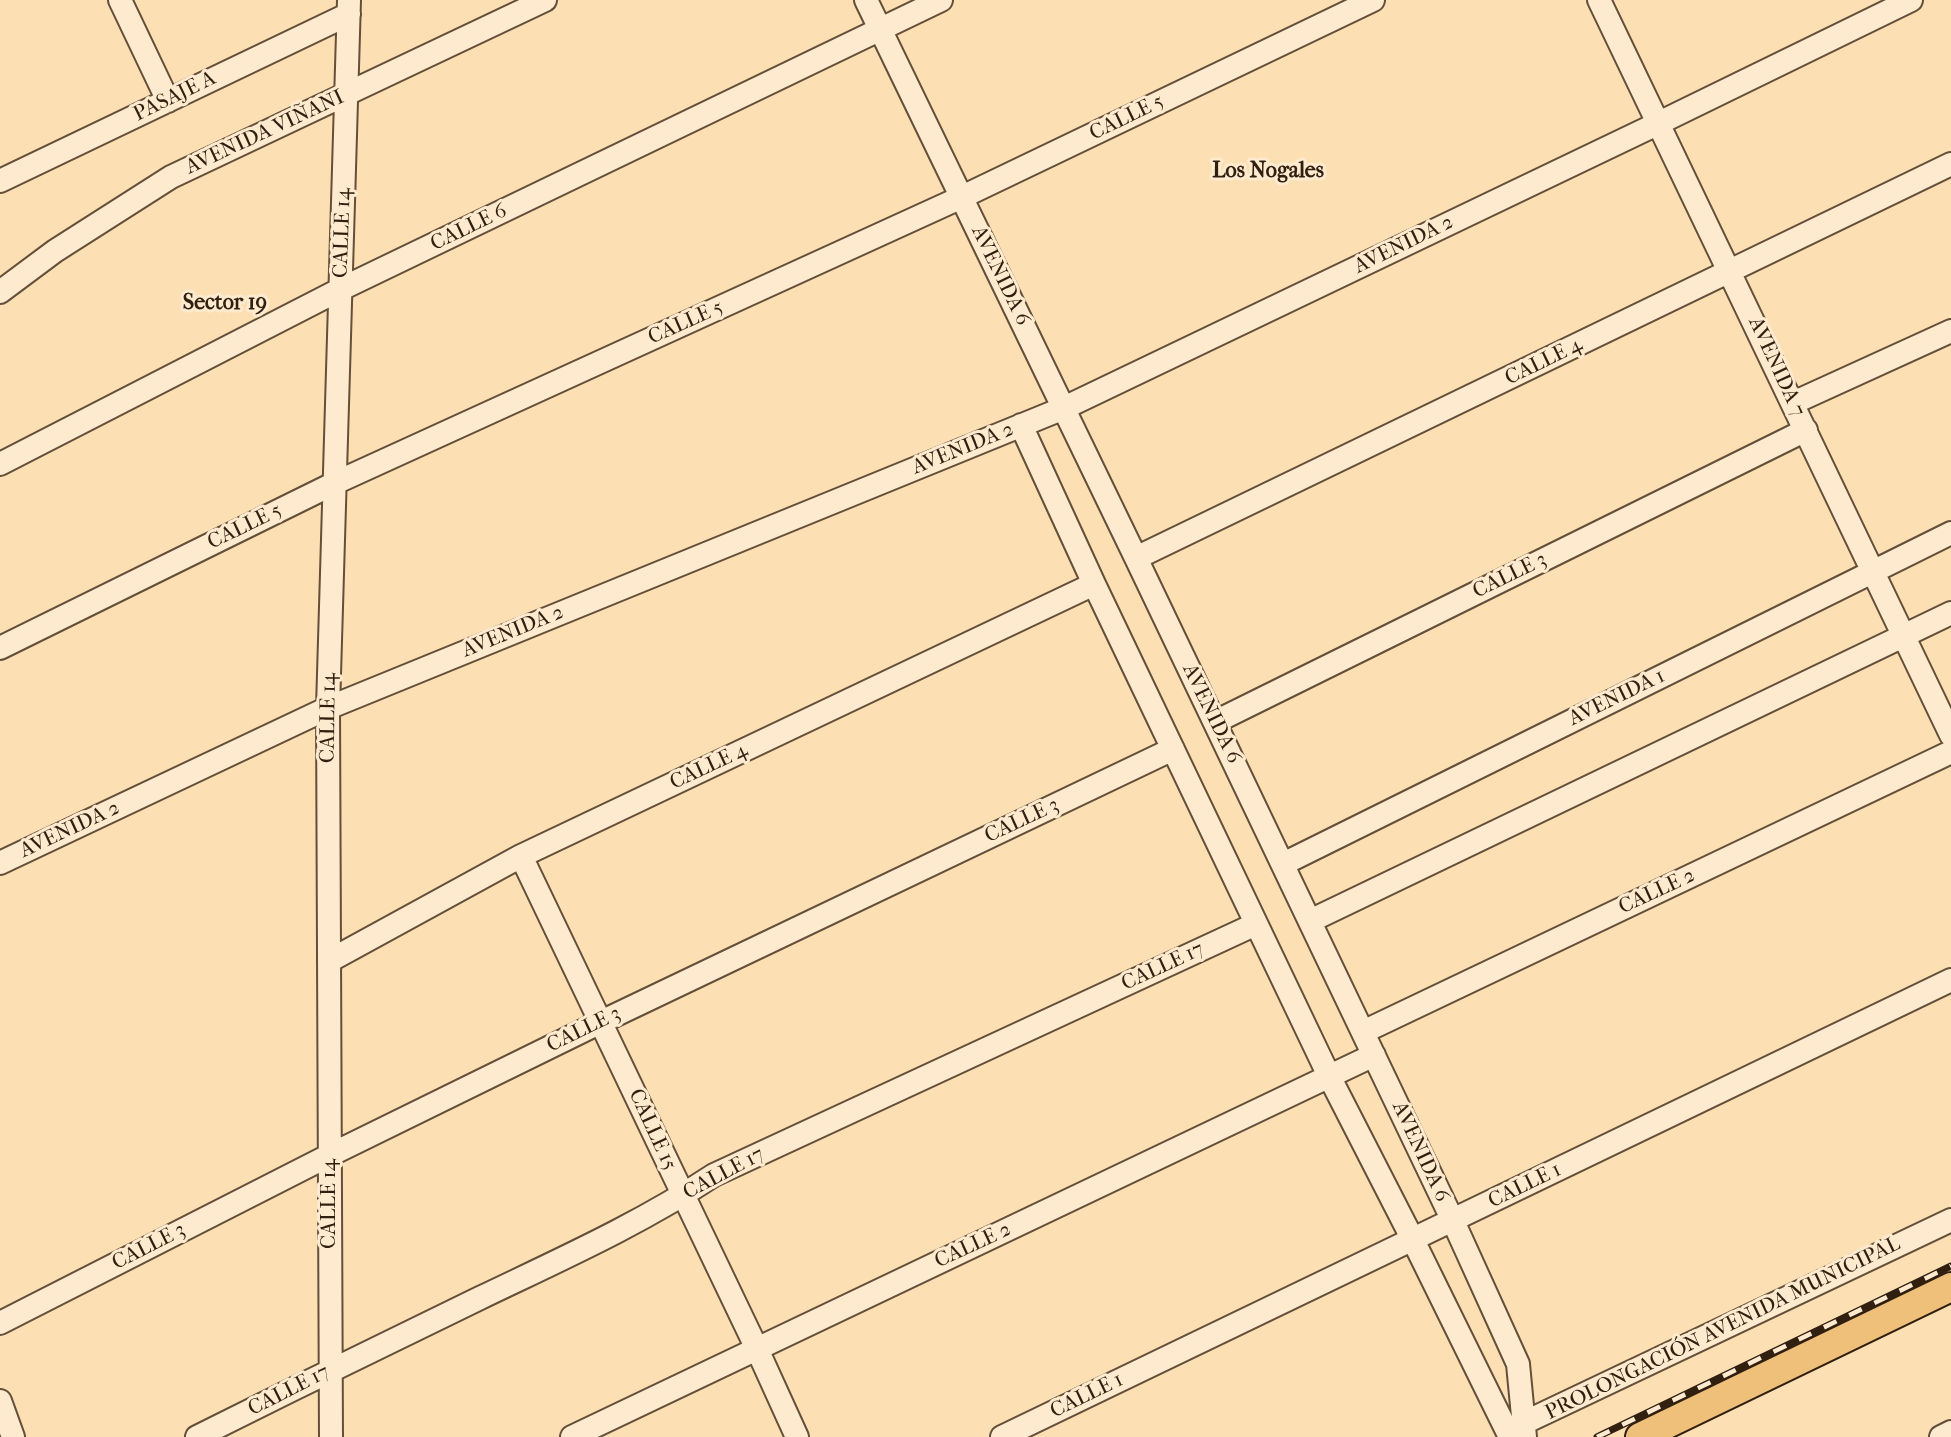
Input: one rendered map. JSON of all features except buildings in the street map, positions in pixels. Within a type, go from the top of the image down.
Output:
[{"type":"main road","points":[[1640,1437],[1951,1287]]},
{"type":"street","points":[[120,0],[168,100]]},
{"type":"street","name":"AVENIDA VIÑANI","points":[[0,292],[55,251],[171,177],[545,0]]},
{"type":"street","name":"AVENIDA 6","points":[[866,0],[1283,864],[1453,1221],[1518,1364],[1512,1432]]},
{"type":"street","name":"CALLE 6","points":[[0,464],[341,289],[941,0]]},
{"type":"street","name":"CALLE 5","points":[[0,648],[335,483],[962,197],[1374,0]]},
{"type":"street","name":"AVENIDA 7","points":[[1599,0],[1951,735]]},
{"type":"street","name":"AVENIDA 2","points":[[0,863],[328,708],[1064,408],[1911,0]]},
{"type":"street","name":"PASAJE A","points":[[0,181],[168,100],[349,7]]},
{"type":"street","name":"CALLE 14","points":[[331,1437],[328,708],[349,7]]},
{"type":"street","name":"CALLE 4","points":[[1136,558],[1951,164]]},
{"type":"street","points":[[1793,404],[1951,331]]},
{"type":"street","points":[[1021,425],[1094,584],[1329,1076],[1512,1432]]},
{"type":"street","name":"CALLE 3","points":[[1215,722],[1806,430]]},
{"type":"street","name":"AVENIDA 1","points":[[1283,864],[1872,570],[1951,533]]},
{"type":"street","name":"CALLE 4","points":[[329,961],[521,855],[1094,584]]},
{"type":"street","points":[[1310,921],[1951,613]]},
{"type":"street","name":"CALLE 3","points":[[0,1323],[330,1155],[601,1022],[1173,749]]},
{"type":"street","name":"CALLE 2","points":[[1363,1032],[1951,752]]},
{"type":"street","name":"CALLE 15","points":[[521,855],[757,1349],[796,1437]]},
{"type":"street","name":"CALLE 17","points":[[197,1437],[623,1229],[714,1175],[1257,924]]},
{"type":"street","name":"CALLE 1","points":[[1002,1437],[1951,980]]},
{"type":"street","name":"CALLE 2","points":[[572,1437],[1374,1055]]},
{"type":"street","name":"PROLONGACIÓN AVENIDA MUNICIPAL","points":[[1512,1432],[1951,1220]]},
{"type":"street","points":[[0,1401],[13,1437]]},
{"type":"street","points":[[1941,1437],[1951,1432]]},
{"type":"railway","points":[[1597,1437],[1951,1266]]},
{"type":"district","name":"Los Nogales","points":[[1268,172]]},
{"type":"district","name":"Sector 19","points":[[225,304]]}]
